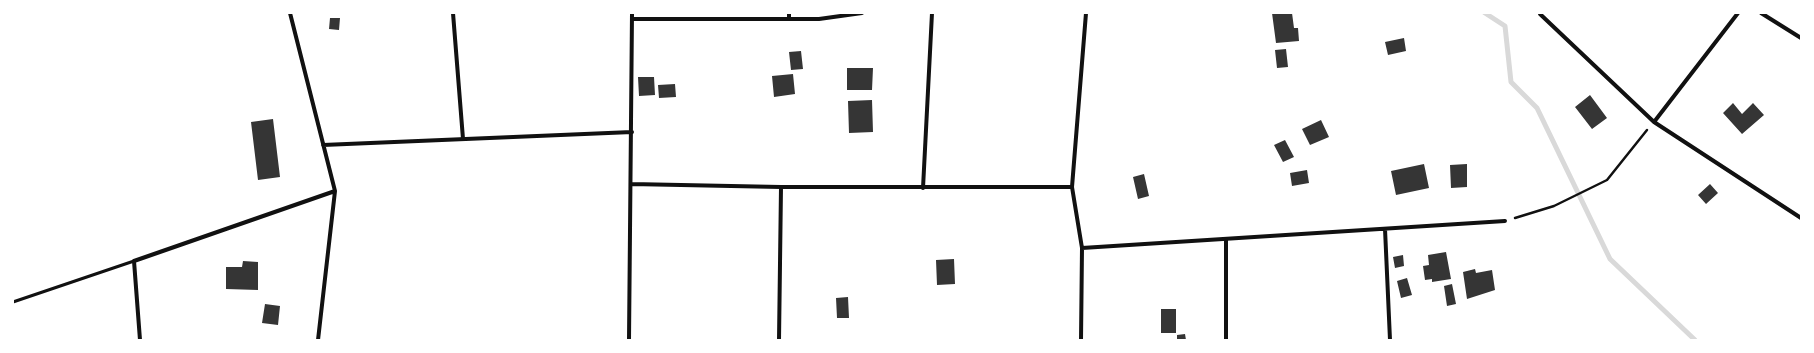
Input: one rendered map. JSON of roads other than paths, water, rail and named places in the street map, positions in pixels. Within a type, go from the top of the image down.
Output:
[{"type":"street","points":[[290,13],[335,191],[318,340]]},
{"type":"street","points":[[453,13],[462,139]]},
{"type":"street","points":[[629,340],[632,13]]},
{"type":"street","points":[[789,13],[789,19]]},
{"type":"street","points":[[632,19],[819,19],[862,13]]},
{"type":"street","points":[[923,188],[932,13]]},
{"type":"street","points":[[1081,340],[1082,248],[1072,187],[1086,13]]},
{"type":"street","points":[[1654,122],[1738,13]]},
{"type":"street","points":[[1761,13],[1801,38]]},
{"type":"street","points":[[1540,14],[1654,122],[1801,218]]},
{"type":"street","points":[[323,145],[632,132]]},
{"type":"street","points":[[631,184],[780,188],[1072,187]]},
{"type":"street","points":[[779,340],[780,188]]},
{"type":"street","points":[[140,340],[134,261],[335,191]]},
{"type":"street","points":[[1082,248],[1505,221]]},
{"type":"street","points":[[1385,229],[1390,340]]},
{"type":"street","points":[[1226,239],[1226,340]]},
{"type":"lane","points":[[13,302],[134,261]]},
{"type":"waterway","points":[[1485,13],[1505,26],[1511,82],[1537,108],[1610,259],[1695,340]]}]
